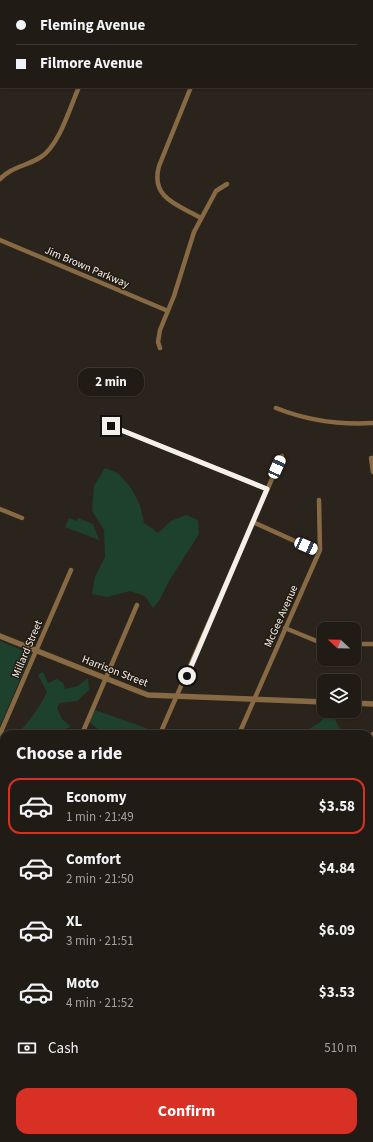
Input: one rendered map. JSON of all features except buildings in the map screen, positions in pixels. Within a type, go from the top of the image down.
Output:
[{"type":"street","points":[[0,179],[11,170],[40,158],[49,150],[57,138],[79,88]]},
{"type":"street","points":[[191,88],[158,166],[156,178],[159,190],[165,198],[201,218]]},
{"type":"street","points":[[160,348],[159,336],[192,237],[216,191],[227,184]]},
{"type":"street","name":"Jim Brown Parkway","points":[[0,240],[168,311]]},
{"type":"street","points":[[276,408],[312,419],[346,424],[373,422]]},
{"type":"street","points":[[111,426],[267,489]]},
{"type":"street","points":[[162,730],[282,456]]},
{"type":"street","points":[[373,458],[371,458],[371,463],[373,472]]},
{"type":"street","name":"McGee Avenue","points":[[241,730],[319,552],[320,500]]},
{"type":"street","points":[[0,509],[22,518]]},
{"type":"street","points":[[253,522],[319,552]]},
{"type":"street","name":"Millard Street","points":[[2,730],[71,570]]},
{"type":"street","points":[[84,730],[137,605]]},
{"type":"street","points":[[285,628],[317,641]]},
{"type":"street","name":"Harrison Street","points":[[0,636],[143,693],[177,696],[317,702]]},
{"type":"street","points":[[361,644],[373,644]]},
{"type":"street","points":[[361,703],[373,704]]},
{"type":"green space","points":[[105,468],[118,473],[131,488],[140,505],[144,523],[158,533],[171,521],[186,515],[198,520],[199,534],[169,581],[159,601],[153,608],[145,596],[130,591],[107,597],[92,594],[95,577],[105,557],[104,530],[92,511],[94,486]]},
{"type":"green space","points":[[69,518],[77,521],[78,518],[93,524],[99,540],[65,527]]},
{"type":"green space","points":[[0,641],[31,654],[0,726]]},
{"type":"green space","points":[[43,672],[48,683],[57,679],[63,683],[65,689],[78,686],[88,678],[89,690],[77,701],[60,703],[57,708],[62,719],[71,727],[62,730],[21,730],[34,714],[47,692],[38,675]]},
{"type":"green space","points":[[95,710],[151,730],[99,730],[89,722]]},
{"type":"green space","points":[[324,718],[335,718],[341,730],[307,730],[319,723]]},
{"type":"route","points":[[111,426],[267,489],[187,676]]}]
